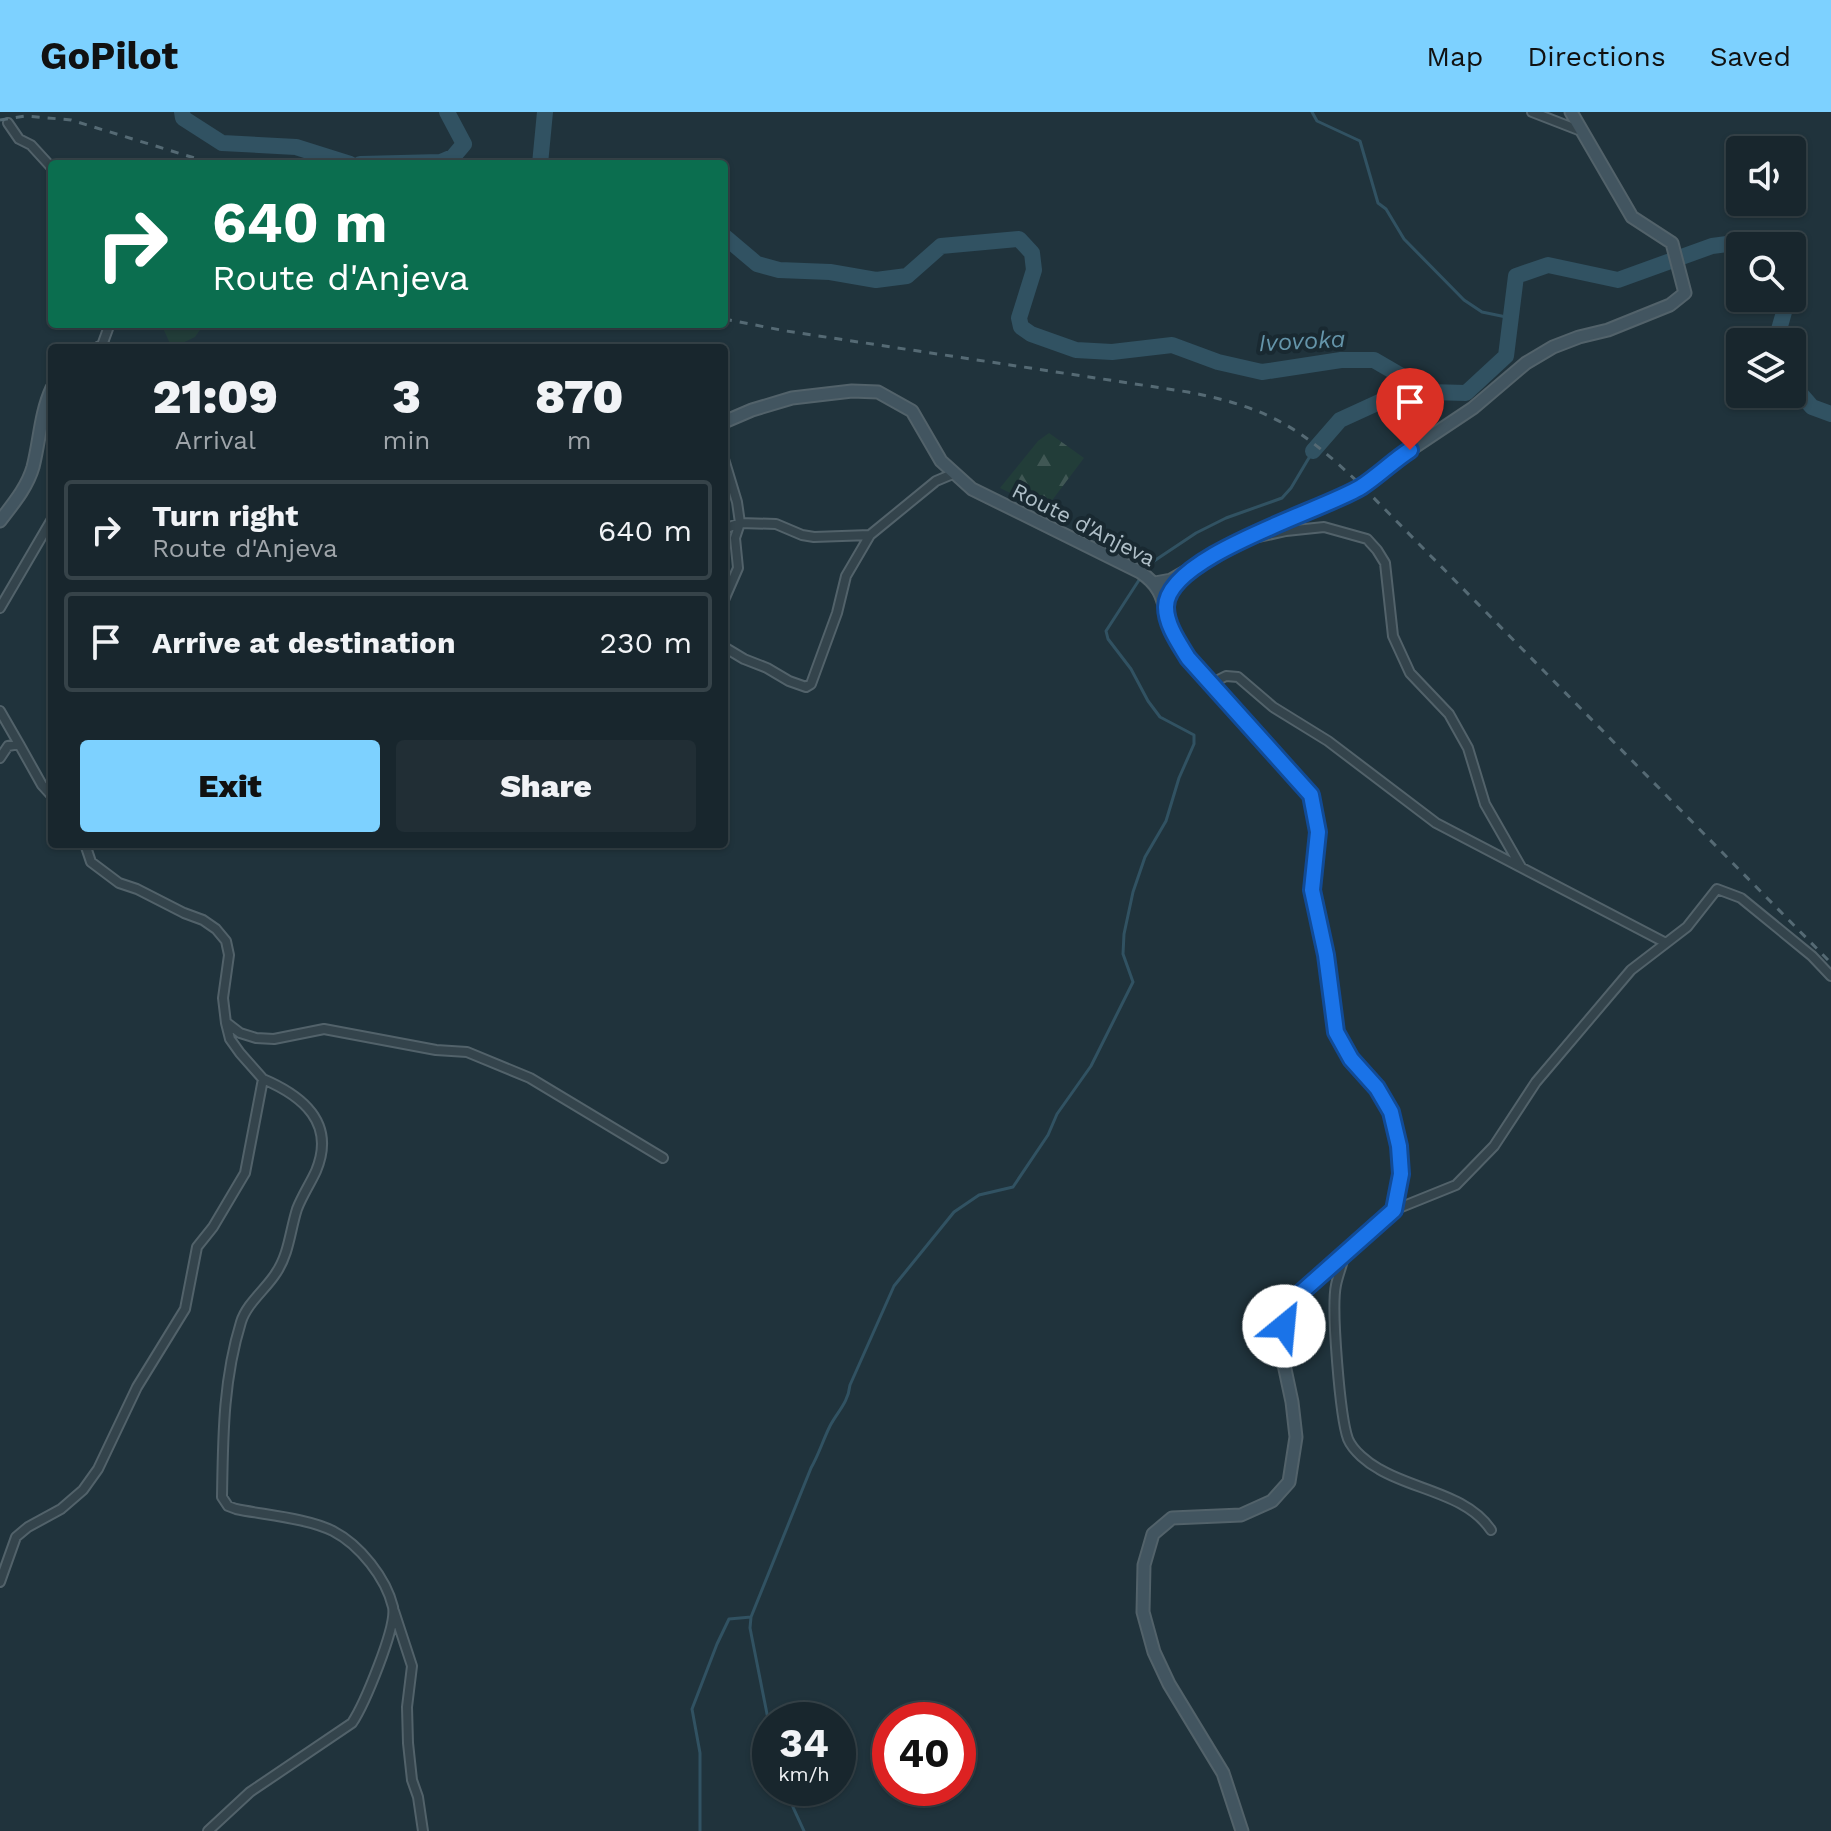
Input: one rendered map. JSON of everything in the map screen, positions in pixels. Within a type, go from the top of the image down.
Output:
[{"type":"street","points":[[1532,112],[1582,131]]},
{"type":"street","points":[[1571,112],[1582,131]]},
{"type":"street","points":[[8,123],[19,139],[31,145],[48,164]]},
{"type":"street","name":"Route d'Anjeva","points":[[728,420],[792,398],[852,391],[878,392],[912,411],[941,461],[972,489],[1153,581],[1171,580],[1237,542],[1362,486],[1389,464],[1473,408],[1526,363],[1553,347],[1670,305],[1685,293],[1672,243],[1632,217],[1582,131]]},
{"type":"street","points":[[0,521],[23,491],[32,469],[43,408],[48,397]]},
{"type":"street","points":[[728,472],[740,523],[735,538],[738,568],[728,591]]},
{"type":"street","points":[[728,649],[789,681],[806,687],[811,684],[837,613],[846,576],[870,535],[936,481],[955,473]]},
{"type":"street","points":[[728,528],[740,523],[776,524],[814,537],[870,535]]},
{"type":"street","points":[[0,608],[48,526]]},
{"type":"street","points":[[1237,542],[1286,531],[1324,527],[1367,539],[1377,550],[1385,563],[1393,636],[1410,673],[1449,714],[1468,748],[1485,804],[1522,867]]},
{"type":"street","points":[[1166,606],[1171,592],[1185,573]]},
{"type":"street","points":[[1153,581],[1166,606],[1173,633],[1188,658],[1311,795],[1318,832],[1312,890],[1326,955],[1336,1032],[1351,1059],[1377,1088],[1391,1112],[1399,1146],[1401,1174],[1394,1210]]},
{"type":"street","points":[[1212,683],[1226,676],[1238,677],[1273,707],[1328,741],[1436,823],[1666,943]]},
{"type":"street","points":[[0,711],[48,792]]},
{"type":"street","points":[[0,758],[8,746],[19,744]]},
{"type":"street","points":[[86,848],[91,862],[119,883],[203,920],[216,929],[226,941],[229,955],[223,998],[226,1023],[235,1046],[263,1079],[296,1095],[316,1117],[322,1139],[317,1168],[297,1208],[278,1270],[242,1320],[227,1377],[223,1411],[222,1497],[228,1506],[236,1509],[334,1531],[362,1555],[383,1581],[412,1666],[407,1707],[408,1743],[423,1831]]},
{"type":"street","points":[[1242,1831],[1223,1773],[1169,1684],[1154,1652],[1143,1612],[1144,1565],[1153,1534],[1172,1518],[1241,1515],[1272,1501],[1289,1482],[1296,1437],[1282,1355],[1284,1326],[1296,1297],[1394,1210],[1456,1185],[1494,1146],[1536,1082],[1631,970],[1687,927],[1717,889],[1741,898],[1812,956],[1831,976]]},
{"type":"street","points":[[226,1023],[240,1033],[256,1038],[274,1039],[324,1029],[436,1050],[467,1052],[530,1078],[663,1158]]},
{"type":"street","points":[[0,1582],[16,1537],[61,1509],[83,1490],[98,1469],[137,1387],[185,1309],[197,1247],[213,1227],[245,1173],[263,1079]]},
{"type":"street","points":[[1346,1251],[1335,1287],[1335,1314],[1341,1406],[1349,1441],[1361,1456],[1379,1469],[1462,1505],[1483,1518],[1491,1530]]},
{"type":"street","points":[[208,1831],[250,1792],[352,1723],[376,1675],[394,1610]]},
{"type":"green space","points":[[163,328],[201,328],[195,337],[180,344],[170,344]]},
{"type":"green space","points":[[1049,433],[1084,458],[1050,503],[1039,507],[1000,488],[1038,441]]},
{"type":"waterway","name":"Ivovoka","points":[[182,112],[183,118],[222,143],[296,147],[337,160]]},
{"type":"waterway","name":"Ivovoka","points":[[446,160],[453,157],[464,144],[447,112]]},
{"type":"waterway","name":"Ivovoka","points":[[540,160],[545,112]]},
{"type":"waterway","points":[[1312,112],[1317,121],[1360,141],[1378,203],[1386,209],[1404,239],[1464,300],[1482,312],[1511,318]]},
{"type":"waterway","name":"Ivovoka","points":[[728,239],[757,264],[779,270],[830,272],[876,280],[907,276],[941,246],[1019,239],[1032,253],[1034,270],[1019,318],[1021,327],[1031,334],[1076,350],[1112,352],[1172,345],[1218,362],[1262,372],[1341,360],[1374,360],[1429,392],[1466,393],[1506,356],[1516,276],[1548,265],[1618,280],[1712,246],[1726,244]]},
{"type":"waterway","name":"Ivovoka","points":[[1779,328],[1784,312]]},
{"type":"waterway","points":[[1313,451],[1340,420],[1399,393],[1413,383]]},
{"type":"waterway","name":"Ivovoka","points":[[1806,400],[1812,407],[1831,414]]},
{"type":"waterway","points":[[1145,570],[1196,533],[1226,518],[1282,498],[1313,451]]},
{"type":"waterway","points":[[765,1702],[750,1628],[751,1617],[811,1468],[845,1402],[894,1286],[954,1212],[979,1195],[1013,1187],[1048,1135],[1057,1114],[1091,1066],[1133,982],[1123,954],[1133,892],[1145,857],[1166,821],[1179,778],[1194,744],[1194,735],[1160,717],[1131,669],[1108,639],[1106,631],[1141,577]]},
{"type":"waterway","points":[[700,1831],[700,1753],[692,1709],[729,1619],[751,1617]]},
{"type":"waterway","points":[[793,1806],[804,1831]]},
{"type":"railway","points":[[0,120],[26,116],[71,120],[201,160]]},
{"type":"railway","points":[[728,320],[1188,392],[1242,405],[1284,424],[1321,450],[1362,486],[1831,963]]},
{"type":"route","points":[[1284,1326],[1296,1297],[1394,1210],[1401,1174],[1399,1146],[1391,1112],[1377,1088],[1351,1059],[1336,1032],[1326,955],[1312,890],[1318,832],[1311,795],[1188,658],[1173,633],[1166,606],[1171,592],[1185,573],[1237,542],[1362,486],[1410,450]]}]
